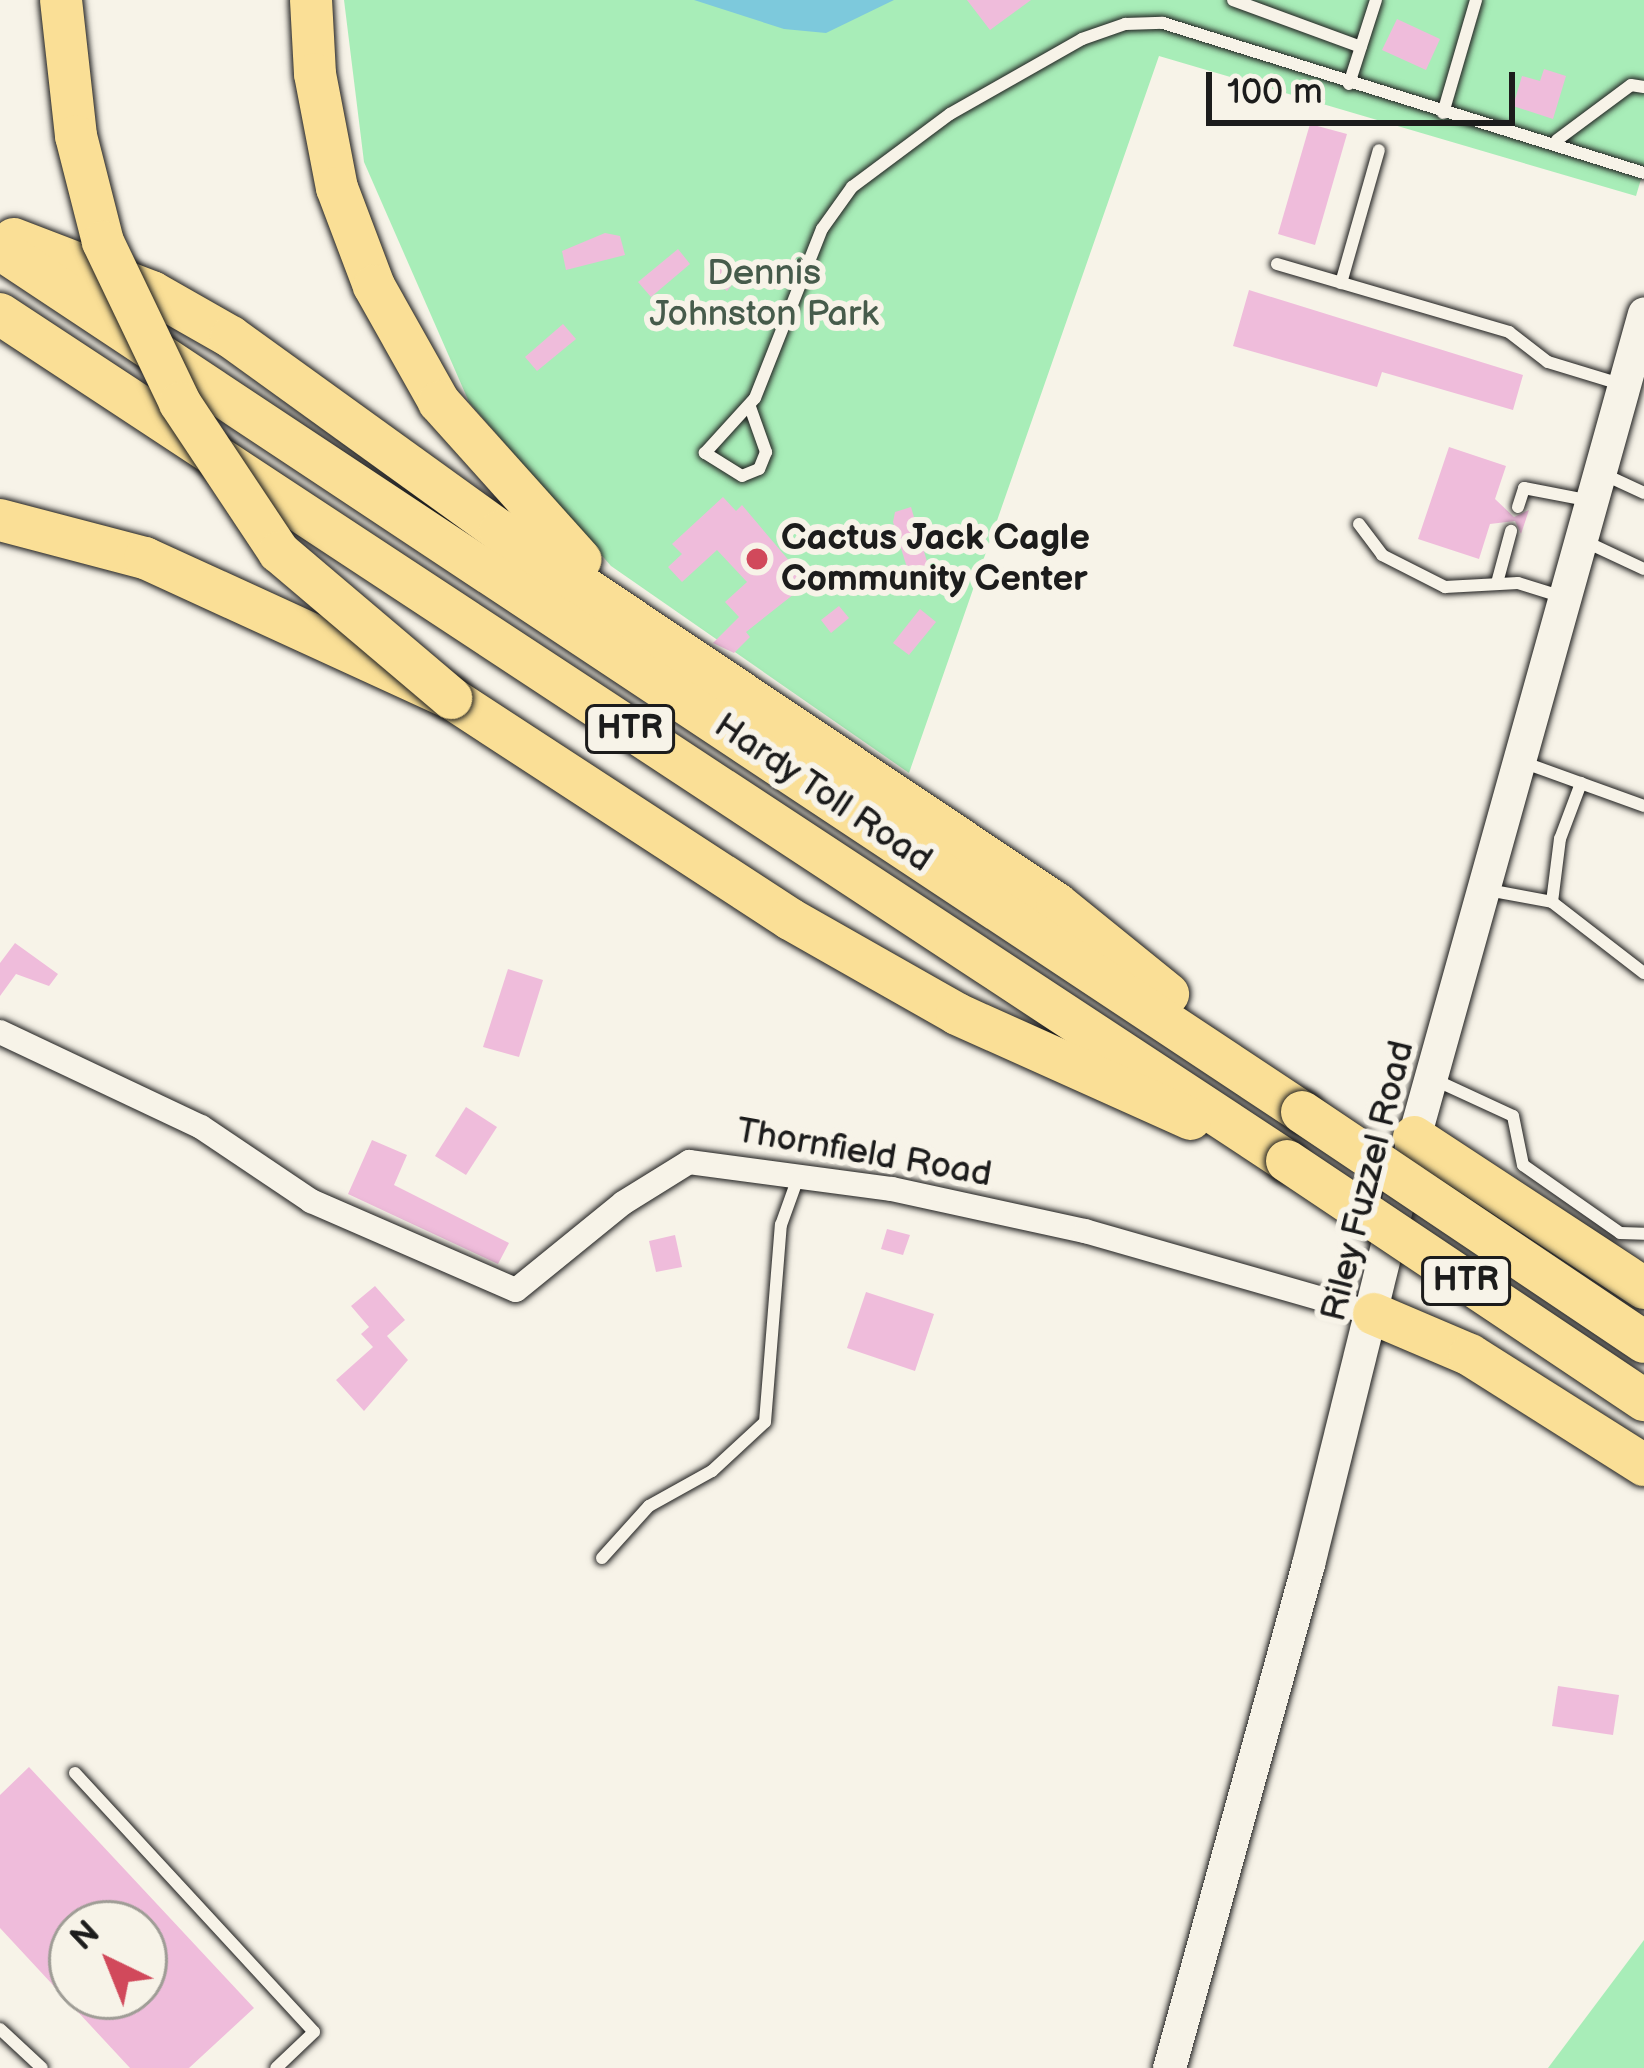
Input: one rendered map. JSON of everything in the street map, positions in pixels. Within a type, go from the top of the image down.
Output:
[{"type":"highway","points":[[61,0],[76,136],[104,242],[180,404],[279,552],[451,698],[684,852],[957,1014],[1109,1088],[1274,1152]]},
{"type":"highway","points":[[311,0],[315,74],[338,188],[374,286],[439,402],[513,519]]},
{"type":"highway","points":[[0,235],[152,292],[231,337],[513,519],[652,628],[1057,904],[1165,991],[1253,1079]]},
{"type":"highway","name":"Hardy Toll Road","points":[[0,249],[1644,1342]]},
{"type":"highway","name":"Hardy Toll Road","points":[[0,314],[1644,1400]]},
{"type":"highway","points":[[0,520],[145,558],[451,698]]},
{"type":"highway","points":[[1414,1137],[1644,1288]]},
{"type":"highway","points":[[1374,1314],[1470,1355],[1644,1465]]},
{"type":"main road","name":"Riley Fuzzel Road","points":[[1169,2068],[1374,1314],[1414,1137],[1488,890],[1644,313]]},
{"type":"street","name":"Thornfield Road","points":[[0,1032],[201,1127],[311,1201],[516,1290],[688,1162],[800,1174],[1085,1231],[1374,1314]]},
{"type":"lane","points":[[1233,0],[1361,46]]},
{"type":"lane","points":[[1349,84],[1376,0]]},
{"type":"lane","points":[[1443,113],[1476,0]]},
{"type":"lane","points":[[750,406],[766,452],[759,469],[742,476],[705,453],[750,406],[822,229],[852,187],[894,149],[1082,39],[1125,24],[1163,23],[1443,113],[1557,140],[1644,173]]},
{"type":"lane","points":[[1557,140],[1631,85],[1644,87]]},
{"type":"lane","points":[[1341,283],[1379,149]]},
{"type":"lane","points":[[1276,264],[1509,332],[1548,362],[1624,386]]},
{"type":"lane","points":[[1518,507],[1524,488],[1596,487],[1644,493]]},
{"type":"lane","points":[[1359,524],[1382,555],[1445,587],[1497,583],[1566,598]]},
{"type":"lane","points":[[1497,583],[1511,531]]},
{"type":"lane","points":[[1581,540],[1644,569]]},
{"type":"lane","points":[[1522,762],[1644,806]]},
{"type":"lane","points":[[1552,902],[1560,839],[1580,783]]},
{"type":"lane","points":[[1488,890],[1552,902],[1644,973]]},
{"type":"lane","points":[[1432,1079],[1513,1116],[1523,1165],[1620,1233],[1644,1234]]},
{"type":"lane","points":[[602,1558],[649,1506],[712,1471],[765,1422],[781,1225],[800,1174]]},
{"type":"lane","points":[[75,1772],[314,2032],[276,2068]]},
{"type":"lane","points":[[0,2029],[42,2068]]},
{"type":"green space","name":"Dennis Johnston Park","points":[[344,0],[1644,0],[1644,169],[1636,196],[1159,56],[909,773],[611,566],[469,402],[364,162]]},
{"type":"green space","points":[[1644,1940],[1644,2068],[1548,2068]]},
{"type":"water","points":[[694,0],[894,0],[826,33],[784,29]]},
{"type":"building","points":[[967,0],[1031,0],[990,30]]},
{"type":"building","points":[[1397,19],[1440,39],[1426,70],[1382,50]]},
{"type":"building","points":[[1544,69],[1566,76],[1553,119],[1513,106],[1522,76],[1540,81]]},
{"type":"building","points":[[1310,124],[1347,134],[1315,245],[1278,234]]},
{"type":"building","points":[[605,233],[620,236],[625,255],[566,270],[562,251]]},
{"type":"building","points":[[678,249],[690,264],[651,297],[638,282]]},
{"type":"building","points":[[722,261],[740,275],[727,291],[709,277]]},
{"type":"building","points":[[1249,290],[1523,375],[1513,410],[1382,372],[1377,387],[1233,346]]},
{"type":"building","points":[[563,324],[576,339],[537,371],[525,357]]},
{"type":"building","points":[[1449,447],[1506,466],[1495,499],[1514,517],[1529,510],[1521,534],[1515,521],[1490,524],[1479,559],[1418,539]]},
{"type":"building","name":"Cactus Jack Cagle Community Center","points":[[723,497],[736,511],[742,505],[808,583],[746,632],[750,637],[734,653],[713,643],[739,617],[725,602],[747,582],[717,550],[682,582],[668,567],[682,554],[672,544]]},
{"type":"building","points":[[911,507],[928,565],[908,571],[893,522],[895,512]]},
{"type":"building","points":[[839,606],[849,618],[831,633],[821,620]]},
{"type":"building","points":[[920,609],[936,622],[909,655],[893,643]]},
{"type":"building","points":[[15,943],[58,974],[49,986],[16,974],[0,996],[0,963]]},
{"type":"building","points":[[508,969],[543,980],[519,1057],[483,1047]]},
{"type":"building","points":[[466,1107],[497,1127],[466,1175],[435,1156]]},
{"type":"building","points":[[372,1140],[407,1155],[394,1185],[509,1243],[498,1264],[348,1194]]},
{"type":"building","points":[[887,1229],[910,1235],[903,1255],[881,1249]]},
{"type":"building","points":[[675,1235],[682,1267],[656,1272],[649,1241]]},
{"type":"building","points":[[375,1286],[405,1320],[387,1336],[408,1360],[364,1411],[336,1380],[373,1347],[361,1334],[369,1327],[351,1306]]},
{"type":"building","points":[[866,1292],[934,1314],[915,1371],[847,1348]]},
{"type":"building","points":[[1558,1686],[1619,1695],[1613,1735],[1552,1726]]},
{"type":"building","points":[[29,1767],[153,1900],[48,1900],[48,1980],[0,1928],[0,1795]]},
{"type":"building","points":[[168,1916],[254,2008],[189,2068],[130,2068],[85,2020],[168,2020]]},
{"type":"place","name":"Cactus Jack Cagle Community Center","points":[[757,559]]}]
